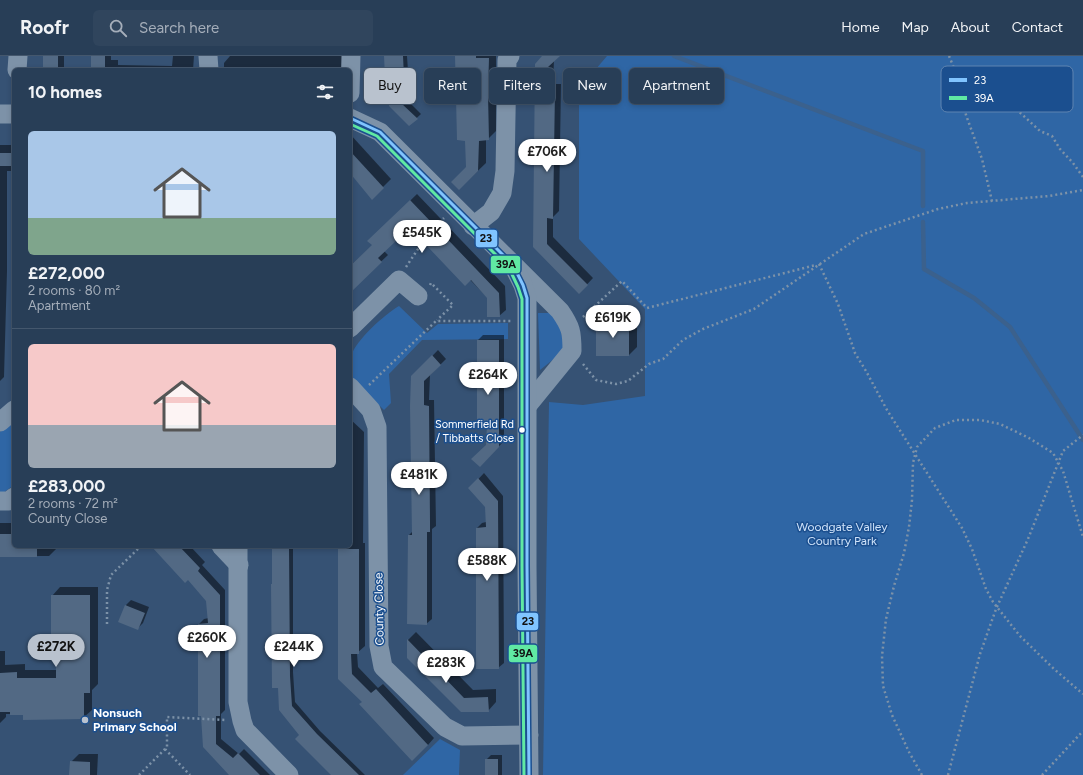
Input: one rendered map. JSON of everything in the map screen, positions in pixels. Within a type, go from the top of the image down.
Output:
[{"type":"street","points":[[17,68],[18,56]]},
{"type":"street","points":[[208,56],[208,68]]},
{"type":"street","points":[[351,56],[351,68]]},
{"type":"street","points":[[473,226],[491,212],[502,193],[505,171],[508,58]]},
{"type":"street","points":[[0,114],[12,114]]},
{"type":"street","points":[[352,119],[380,132],[560,311],[569,324],[572,334],[572,351],[528,405]]},
{"type":"street","points":[[513,265],[523,285],[527,298],[529,775]]},
{"type":"street","points":[[352,326],[400,280],[418,296]]},
{"type":"street","name":"County Close","points":[[354,391],[371,410],[377,427],[379,646],[383,667],[445,727],[462,736],[529,735]]},
{"type":"street","points":[[0,422],[12,412]]},
{"type":"street","points":[[0,501],[9,501],[12,499]]},
{"type":"street","points":[[225,548],[238,555],[238,702],[242,720],[245,730],[289,775]]},
{"type":"path","points":[[949,56],[953,66]]},
{"type":"path","points":[[965,112],[982,159],[992,201]]},
{"type":"path","points":[[1019,112],[1040,131],[1052,136],[1060,149],[1073,163],[1083,178]]},
{"type":"path","points":[[572,351],[596,380],[616,384],[628,381],[649,364],[663,359],[683,340],[703,329],[754,309],[864,234],[938,209],[967,203],[1049,196],[1083,190]]},
{"type":"path","points":[[400,280],[409,260],[426,237]]},
{"type":"path","points":[[569,324],[586,315],[622,281],[647,308],[819,264]]},
{"type":"path","points":[[819,264],[838,304],[855,353],[887,410],[962,528],[972,549],[986,589],[993,602],[1020,636],[1054,669],[1083,694]]},
{"type":"path","points":[[354,391],[453,305],[431,283],[418,296]]},
{"type":"path","points":[[436,320],[527,321]]},
{"type":"path","points":[[922,775],[909,752],[892,714],[883,686],[882,656],[886,619],[904,553],[909,527],[912,500],[913,463],[917,447],[935,428],[956,420],[980,420],[1000,424],[1029,438],[1053,453],[1063,471],[1083,537]]},
{"type":"path","points":[[948,775],[980,654],[997,607],[1034,526],[1063,451],[1083,434]]},
{"type":"path","points":[[107,624],[107,590],[111,575],[139,548]]},
{"type":"path","points":[[139,775],[168,747],[167,717],[242,720]]},
{"type":"path","points":[[1042,775],[1083,731]]},
{"type":"path","points":[[165,749],[190,775]]},
{"type":"green space","name":"Woodgate Valley Country Park","points":[[607,56],[1083,56],[1083,775],[543,775],[549,402],[583,405],[645,396],[645,309],[579,239],[579,104],[621,104],[621,68],[597,68]]},
{"type":"green space","points":[[399,306],[427,333],[438,324],[508,323],[508,339],[422,340],[389,374],[391,403],[384,410],[352,379],[352,354],[365,335],[386,315]]},
{"type":"green space","points":[[538,313],[557,313],[565,350],[540,370]]},
{"type":"green space","points":[[12,420],[12,486],[3,493],[0,492],[0,432]]},
{"type":"green space","points":[[440,739],[460,750],[459,775],[403,775]]},
{"type":"building","points":[[43,56],[58,56],[58,68],[43,68]]},
{"type":"building","points":[[91,56],[105,56],[105,68],[91,68]]},
{"type":"building","points":[[384,56],[403,56],[404,68],[385,68]]},
{"type":"building","points":[[455,56],[476,56],[476,58],[489,58],[489,140],[479,141],[478,171],[459,190],[451,182],[466,167],[465,141],[457,140],[456,104],[481,104],[481,68],[455,68]]},
{"type":"building","points":[[542,56],[560,56],[548,68],[535,68],[535,64]]},
{"type":"building","points":[[389,104],[402,104],[418,119],[409,126]]},
{"type":"building","points":[[535,104],[555,104],[553,219],[547,218],[547,244],[588,285],[579,294],[533,247]]},
{"type":"building","points":[[0,153],[12,153],[12,166],[0,166]]},
{"type":"building","points":[[352,153],[384,188],[372,200],[352,175]]},
{"type":"building","points":[[410,200],[499,293],[500,317],[487,317],[487,298],[471,280],[465,286],[427,246],[431,242],[414,224],[378,258],[382,262],[352,291],[352,264],[372,245],[367,241]]},
{"type":"building","points":[[629,322],[629,356],[596,356],[596,323]]},
{"type":"building","points":[[477,340],[499,340],[499,447],[480,467],[471,459],[486,445],[487,425],[477,425]]},
{"type":"building","points":[[432,355],[441,365],[424,381],[424,405],[429,406],[430,532],[427,532],[427,625],[407,624],[408,535],[412,535],[411,376]]},
{"type":"building","points":[[478,478],[498,501],[499,669],[476,669],[476,528],[486,527],[485,507],[468,488]]},
{"type":"building","points":[[0,534],[12,534],[12,548],[37,548],[37,557],[0,557]]},
{"type":"building","points":[[153,548],[181,548],[200,568],[198,571],[220,595],[220,716],[216,716],[216,744],[233,758],[238,753],[260,775],[229,775],[203,747],[201,716],[198,716],[198,624],[208,623],[206,601],[188,580],[185,583]]},
{"type":"building","points":[[272,548],[289,548],[290,676],[292,706],[317,734],[359,775],[331,775],[295,739],[299,735],[279,710],[278,688],[272,688]]},
{"type":"building","points":[[338,549],[359,549],[359,654],[351,654],[352,674],[371,693],[376,689],[428,745],[412,761],[359,704],[362,702],[338,679]]},
{"type":"building","points":[[51,595],[90,595],[90,693],[84,693],[84,719],[23,720],[23,715],[10,715],[10,712],[0,712],[0,673],[17,672],[17,678],[56,678],[56,655],[51,655]]},
{"type":"building","points":[[125,605],[145,613],[138,630],[118,622]]},
{"type":"building","points":[[407,639],[464,698],[488,697],[489,712],[461,712],[407,658]]},
{"type":"building","points":[[485,759],[498,759],[498,775],[485,775]]},
{"type":"building","points":[[70,761],[90,762],[90,775],[69,775]]},
{"type":"waterway","points":[[674,56],[923,151],[923,206]]},
{"type":"waterway","points":[[923,222],[924,269],[974,298],[1010,327],[1083,440]]},
{"type":"transit line","name":"23","points":[[352,119],[380,132],[513,265],[523,285],[527,298],[529,775]]},
{"type":"transit line","name":"39A","points":[[352,125],[377,136],[509,268],[522,299],[524,775]]},
{"type":"place","name":"Sommerfield Rd / Tibbatts Close","points":[[522,430]]},
{"type":"place","name":"Nonsuch Primary School","points":[[85,720]]}]
